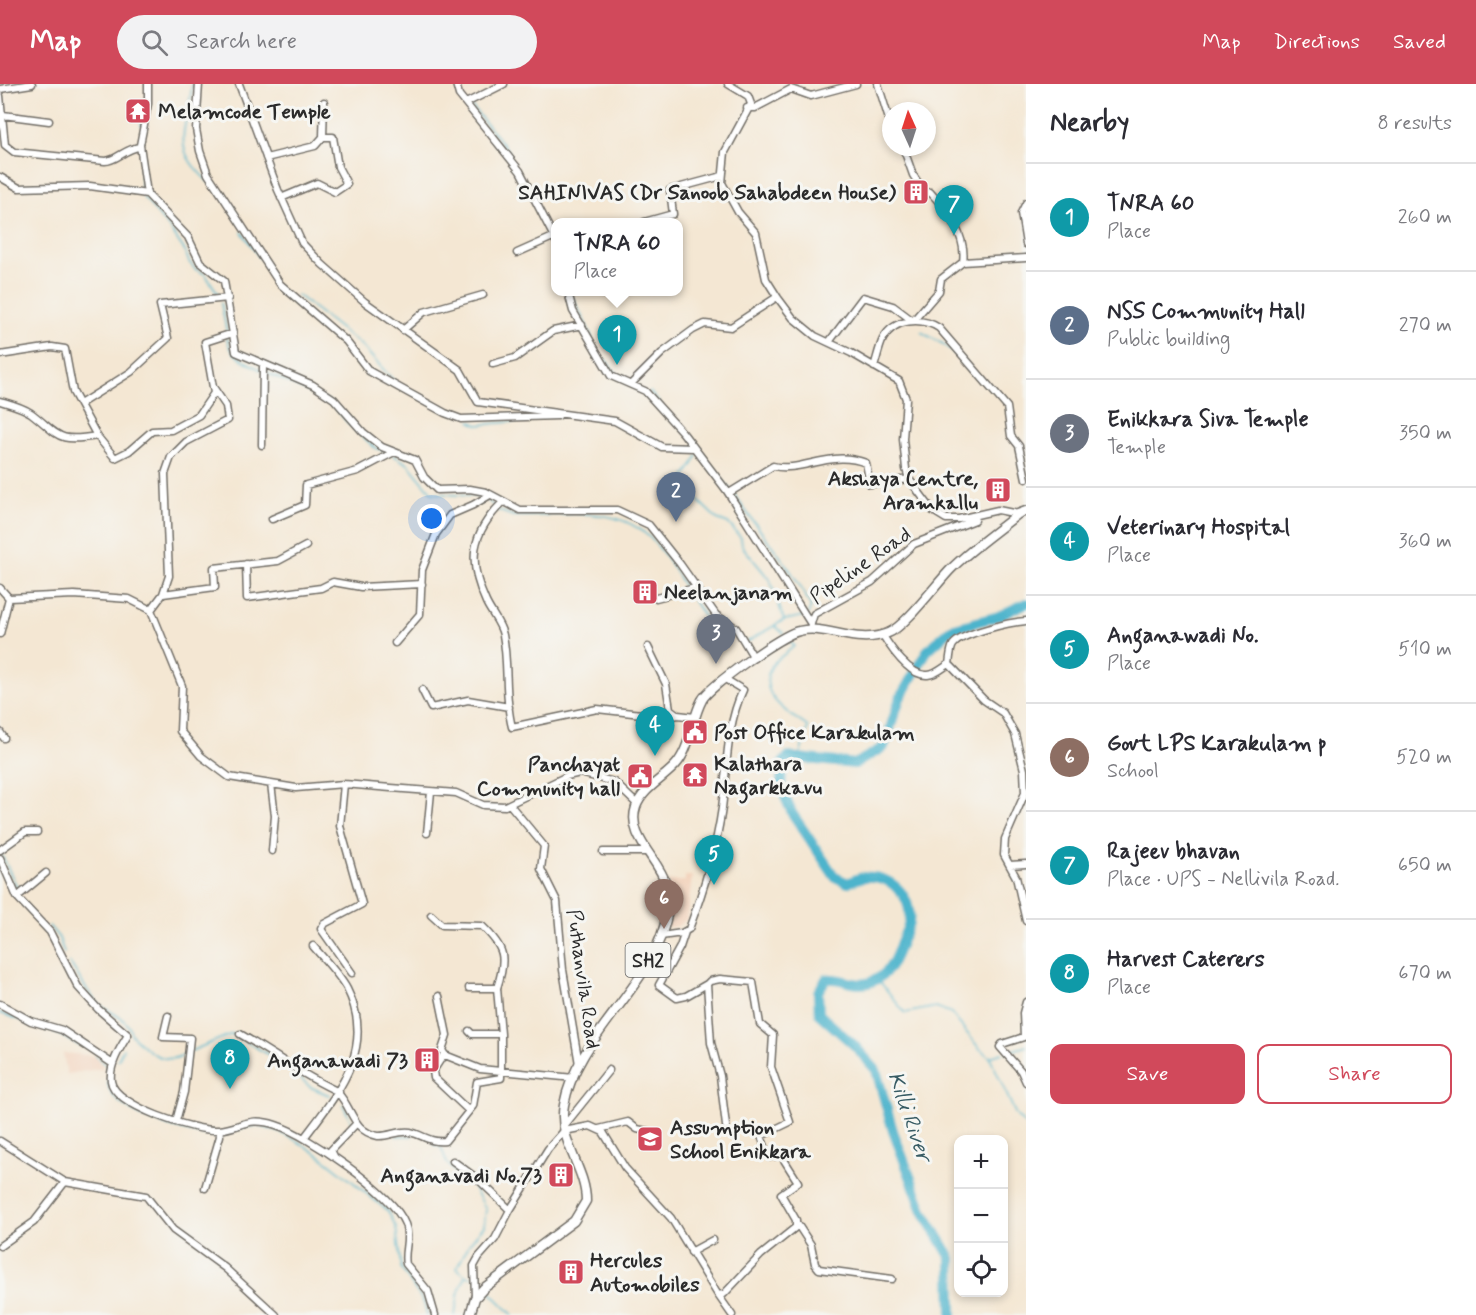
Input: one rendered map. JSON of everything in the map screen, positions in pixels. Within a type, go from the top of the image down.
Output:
[{"type":"main road","points":[[637,804],[679,761],[703,697],[725,679],[787,636],[809,624],[857,639],[890,633],[952,567],[1022,513]]},
{"type":"main road","name":"SH2","points":[[470,1315],[475,1299],[485,1287],[574,1221],[584,1207],[586,1196],[563,1129],[564,1104],[579,1065],[644,968],[661,936],[668,895],[660,870],[647,852],[636,826],[637,804]]},
{"type":"street","points":[[0,89],[17,89],[32,84]]},
{"type":"street","points":[[144,193],[139,147],[149,95],[148,84]]},
{"type":"street","points":[[199,84],[196,129],[200,151],[208,174],[280,284],[346,341],[369,370],[445,413],[461,419],[573,414]]},
{"type":"street","points":[[239,84],[281,198],[302,243],[321,264],[365,302],[460,370],[478,402],[615,421],[662,447],[696,450]]},
{"type":"street","points":[[456,84],[466,103],[520,171],[551,233]]},
{"type":"street","points":[[466,103],[504,84]]},
{"type":"street","points":[[728,84],[740,89],[748,96],[751,104],[725,152],[722,183],[726,194],[756,233],[766,279],[777,297],[800,324],[899,381],[903,388],[907,409],[903,439],[909,479],[933,511],[946,519],[967,518],[998,510],[1022,513]]},
{"type":"street","points":[[747,108],[755,108],[791,89],[811,96],[856,84]]},
{"type":"street","points":[[878,84],[884,102]]},
{"type":"street","points":[[733,96],[740,89]]},
{"type":"street","points":[[0,96],[3,115],[2,145],[21,154],[111,161],[129,148],[139,147]]},
{"type":"street","points":[[266,158],[315,146],[323,137],[324,102]]},
{"type":"street","points":[[3,115],[49,121]]},
{"type":"street","points":[[281,198],[317,183],[335,192],[347,184],[338,167],[333,137],[323,137]]},
{"type":"street","points":[[906,156],[916,181],[925,193],[930,192],[939,201],[956,226],[963,250],[963,262]]},
{"type":"street","points":[[658,218],[673,214],[670,190],[722,176]]},
{"type":"street","points":[[0,177],[19,188],[90,186],[144,193],[188,237],[200,262],[224,281],[228,298],[229,334],[236,352],[313,385],[333,399],[363,432],[382,447],[414,460],[424,477],[437,490],[470,489],[490,495],[499,506],[520,510],[616,510],[648,525],[680,564],[689,589],[716,615],[731,624],[747,644],[754,658]]},
{"type":"street","points":[[1026,203],[1021,213],[1026,244]]},
{"type":"street","points":[[518,253],[551,240]]},
{"type":"street","points":[[913,321],[939,291],[941,279],[963,262],[1026,258]]},
{"type":"street","points":[[403,330],[424,312],[483,295]]},
{"type":"street","points":[[569,296],[573,310],[611,376],[645,391],[696,450],[729,493],[809,624]]},
{"type":"street","points":[[631,384],[662,353],[693,330],[705,324],[731,327],[777,297]]},
{"type":"street","points":[[829,342],[863,297],[893,306],[913,321]]},
{"type":"street","points":[[80,405],[130,372],[168,338],[160,305],[228,298]]},
{"type":"street","points":[[874,367],[882,340],[888,332],[913,321],[925,321],[939,328],[1003,400],[1009,414],[1011,436],[1019,446],[1026,479]]},
{"type":"street","points":[[493,364],[515,358],[553,331],[582,325]]},
{"type":"street","points":[[0,355],[52,347],[65,349],[67,372],[80,405],[97,436],[115,458],[129,451],[152,431],[171,430],[199,415],[214,393],[205,342],[229,334]]},
{"type":"street","points":[[262,445],[263,364]]},
{"type":"street","points":[[151,610],[163,594],[169,576],[165,474],[171,457],[177,449],[228,420],[226,406],[213,387]]},
{"type":"street","points":[[0,401],[30,412],[53,434],[76,440],[97,436]]},
{"type":"street","points":[[272,519],[305,505],[306,485],[358,471],[394,452]]},
{"type":"street","points":[[729,493],[773,466],[782,468],[810,461],[851,457],[866,463],[870,484],[909,479]]},
{"type":"street","points":[[395,642],[420,614],[425,558],[436,534],[450,515],[474,506],[490,495]]},
{"type":"street","points":[[499,506],[483,524],[474,553],[485,601],[503,633],[505,685],[514,727],[597,709],[668,717],[678,715],[695,717]]},
{"type":"street","name":"Pipeline Road","points":[[809,624],[814,614],[872,582],[914,544],[998,510]]},
{"type":"street","points":[[163,594],[215,587],[214,568],[278,561],[306,546]]},
{"type":"street","points":[[246,564],[247,598],[321,588],[333,582],[361,587],[422,584]]},
{"type":"street","points":[[0,588],[9,598]]},
{"type":"street","points":[[656,598],[689,589]]},
{"type":"street","points":[[9,598],[74,595],[129,599],[151,610],[182,686],[180,731],[201,756],[229,777],[296,788],[344,784],[431,792],[465,796],[483,805],[511,806],[559,779],[580,773],[614,782],[637,804]]},
{"type":"street","points":[[0,634],[9,598]]},
{"type":"street","points":[[882,634],[896,657],[918,673],[929,675],[949,664],[953,646],[960,639],[995,627],[1026,621]]},
{"type":"street","points":[[648,647],[666,684],[670,709],[678,715]]},
{"type":"street","points":[[949,664],[984,700],[1003,713],[1011,723],[1023,749],[1025,794],[1004,844],[1004,855],[1016,877],[1026,921]]},
{"type":"street","points":[[725,679],[743,690],[728,752],[722,808],[709,874],[689,929],[660,985],[677,998],[686,996],[710,981],[720,979],[753,982],[760,1024],[773,1035],[771,1067],[790,1122],[761,1136],[770,1157],[780,1155],[798,1182],[781,1194],[811,1245],[815,1264],[819,1269],[892,1280]]},
{"type":"street","points":[[422,690],[431,708],[468,700],[509,707]]},
{"type":"street","points":[[271,784],[275,816],[272,851]]},
{"type":"street","points":[[344,784],[340,826],[362,904],[324,924],[321,929],[352,973]]},
{"type":"street","points":[[427,833],[431,792]]},
{"type":"street","name":"Puthanvila Road","points":[[511,806],[544,846],[541,869],[557,901],[563,970],[579,1065]]},
{"type":"street","points":[[0,850],[25,832],[37,832]]},
{"type":"street","points":[[603,852],[647,852]]},
{"type":"street","points":[[0,858],[17,897],[50,932],[78,987],[98,1009],[128,1035],[112,1066],[112,1085],[124,1100],[198,1128],[219,1130],[246,1121],[263,1122],[304,1138],[334,1157],[391,1202],[402,1217],[408,1235],[406,1264],[428,1291],[435,1315]]},
{"type":"street","points":[[1010,865],[1026,864]]},
{"type":"street","points":[[17,897],[46,873]]},
{"type":"street","points":[[240,1034],[284,1059],[315,1082],[338,1093],[355,1125],[380,1136],[409,1132],[434,1142],[445,1141],[476,1099],[477,1082],[501,1078],[501,1034],[497,988],[504,965],[500,943],[482,926],[441,925],[431,915]]},
{"type":"street","points":[[661,936],[686,932]]},
{"type":"street","points":[[304,1138],[338,1093],[353,1063],[357,1028],[347,989],[313,946]]},
{"type":"street","points":[[707,984],[711,1043],[720,1076],[726,1126]]},
{"type":"street","points":[[469,988],[497,988]]},
{"type":"street","points":[[439,996],[447,1035],[444,1054],[433,1071],[434,1078],[469,1111]]},
{"type":"street","points":[[1026,1002],[1025,1037],[1002,1044],[1000,1047],[1021,1071],[1026,1083]]},
{"type":"street","points":[[0,1004],[31,1021],[62,1030],[112,1066]]},
{"type":"street","points":[[168,1016],[163,1037],[190,1038],[184,1092],[176,1121]]},
{"type":"street","points":[[470,1031],[472,1034],[501,1034]]},
{"type":"street","points":[[444,1054],[480,1069],[574,1078]]},
{"type":"street","points":[[475,1299],[474,1272],[479,1257],[495,1239],[510,1210],[549,1149],[609,1070]]},
{"type":"street","points":[[563,1129],[590,1126],[599,1129],[628,1122],[637,1129],[656,1133]]},
{"type":"street","points":[[334,1157],[331,1150],[355,1125]]},
{"type":"street","points":[[599,1129],[625,1168],[671,1218],[732,1315]]},
{"type":"street","points":[[205,1188],[220,1136],[219,1130]]},
{"type":"street","points":[[0,1141],[65,1182],[146,1196],[173,1230],[232,1274],[276,1315]]},
{"type":"street","points":[[453,1161],[479,1180],[510,1210]]},
{"type":"street","points":[[0,1246],[34,1222],[65,1182]]},
{"type":"street","points":[[718,1295],[724,1294],[760,1255],[798,1225]]},
{"type":"street","points":[[691,1252],[713,1239]]},
{"type":"shaded area","points":[[685,876],[692,876],[687,919],[676,927],[665,927],[669,881],[685,881]]},
{"type":"shaded area","points":[[63,1053],[95,1056],[104,1068],[67,1074]]},
{"type":"waterway","points":[[192,84],[183,137],[184,148],[188,159],[210,183]]},
{"type":"waterway","points":[[470,104],[509,152]]},
{"type":"waterway","points":[[141,126],[145,105]]},
{"type":"waterway","points":[[140,167],[142,192]]},
{"type":"waterway","points":[[143,197],[170,229],[185,251],[189,262],[195,269],[205,274],[219,295]]},
{"type":"waterway","points":[[242,232],[260,258]]},
{"type":"waterway","points":[[297,295],[362,346],[394,381]]},
{"type":"waterway","points":[[573,298],[592,337]]},
{"type":"waterway","points":[[221,303],[227,333]]},
{"type":"waterway","points":[[921,332],[943,344],[967,364]]},
{"type":"waterway","points":[[227,338],[235,354],[261,370]]},
{"type":"waterway","points":[[605,359],[624,379]]},
{"type":"waterway","points":[[265,372],[330,402],[374,447],[386,452]]},
{"type":"waterway","points":[[650,392],[660,404]]},
{"type":"waterway","points":[[432,402],[452,412]]},
{"type":"waterway","points":[[470,421],[478,425],[530,420]]},
{"type":"waterway","points":[[393,455],[408,464],[432,493],[482,497]]},
{"type":"waterway","points":[[697,456],[682,485],[717,519],[728,523],[741,538],[742,546],[770,580],[784,620],[747,642]]},
{"type":"waterway","points":[[713,468],[731,491]]},
{"type":"waterway","points":[[734,494],[794,577],[811,607],[808,614]]},
{"type":"waterway","points":[[486,499],[494,506]]},
{"type":"waterway","points":[[497,510],[513,516],[593,514],[629,523],[645,533],[660,549],[685,588]]},
{"type":"waterway","points":[[688,592],[707,621],[722,622]]},
{"type":"waterway","name":"Killi River","points":[[952,1315],[951,1258],[923,1211],[893,1131],[876,1070],[854,1045],[819,1014],[818,992],[826,979],[865,984],[882,976],[889,968],[909,922],[907,904],[898,889],[883,879],[863,877],[848,883],[835,877],[792,813],[781,788],[782,764],[788,757],[855,764],[884,747],[900,698],[927,651],[951,629],[999,616],[1026,603]]},
{"type":"waterway","points":[[785,620],[804,616]]},
{"type":"waterway","points":[[775,626],[783,633]]},
{"type":"waterway","points":[[788,639],[794,646],[772,665],[767,679],[768,688],[777,703],[808,727],[799,758]]},
{"type":"waterway","points":[[0,852],[19,891]]},
{"type":"waterway","points":[[49,926],[59,938],[64,953]]},
{"type":"waterway","points":[[69,962],[95,1000],[123,1020],[131,1033]]},
{"type":"waterway","points":[[877,978],[905,1013],[936,1007],[951,1013],[979,1048],[990,1057],[1016,1115],[1026,1126]]},
{"type":"waterway","points":[[0,1013],[52,1031],[79,1045]]},
{"type":"waterway","points":[[131,1034],[149,1051],[162,1058],[177,1058],[185,1054]]},
{"type":"waterway","points":[[191,1051],[232,1034],[273,1057]]},
{"type":"waterway","points":[[1007,1052],[1026,1046]]},
{"type":"waterway","points":[[118,1060],[123,1049]]},
{"type":"waterway","points":[[990,1057],[1002,1053]]},
{"type":"waterway","points":[[96,1056],[109,1067]]},
{"type":"waterway","points":[[294,1072],[310,1087],[329,1095]]},
{"type":"waterway","points":[[108,1081],[111,1093],[136,1113],[172,1127],[218,1136]]},
{"type":"waterway","points":[[343,1105],[353,1125]]},
{"type":"waterway","points":[[222,1135],[245,1127],[262,1127],[281,1133],[320,1156],[388,1211],[396,1227],[401,1268],[424,1303],[427,1315]]},
{"type":"waterway","points":[[396,1136],[412,1136]]},
{"type":"waterway","points":[[433,1144],[441,1147],[447,1163],[458,1175],[471,1183],[486,1209],[484,1226],[469,1244],[457,1268],[466,1276]]},
{"type":"waterway","points":[[455,1315],[459,1291],[466,1276],[473,1277]]},
{"type":"waterway","points":[[488,1290],[513,1315]]},
{"type":"place","name":"Melamcode Temple","points":[[138,111]]},
{"type":"place","name":"SAHINIVAS (Dr Sanoob Sahabdeen House)","points":[[916,192]]},
{"type":"place","name":"Rajeev bhavan","points":[[954,235]]},
{"type":"place","name":"TNRA 60","points":[[617,365]]},
{"type":"place","name":"Akshaya Centre, Aramkallu","points":[[998,490]]},
{"type":"place","name":"NSS Community Hall","points":[[676,522]]},
{"type":"place","name":"Neelanjanam","points":[[645,592]]},
{"type":"place","name":"Enikkara Siva Temple","points":[[716,664]]},
{"type":"place","name":"Post Office Karakulam","points":[[695,732]]},
{"type":"place","name":"Veterinary Hospital","points":[[655,756]]},
{"type":"place","name":"Kalathara Nagarkkavu","points":[[695,775]]},
{"type":"place","name":"Panchayat Community hall","points":[[640,776]]},
{"type":"place","name":"Anganawadi No.","points":[[714,885]]},
{"type":"place","name":"Govt LPS Karakulam p","points":[[664,929]]},
{"type":"place","name":"Anganawadi 73","points":[[427,1060]]},
{"type":"place","name":"Harvest Caterers","points":[[230,1089]]},
{"type":"place","name":"Assumption School Enikkara","points":[[650,1139]]},
{"type":"place","name":"Anganavadi No.73","points":[[561,1175]]},
{"type":"place","name":"Hercules Automobiles","points":[[571,1272]]}]
